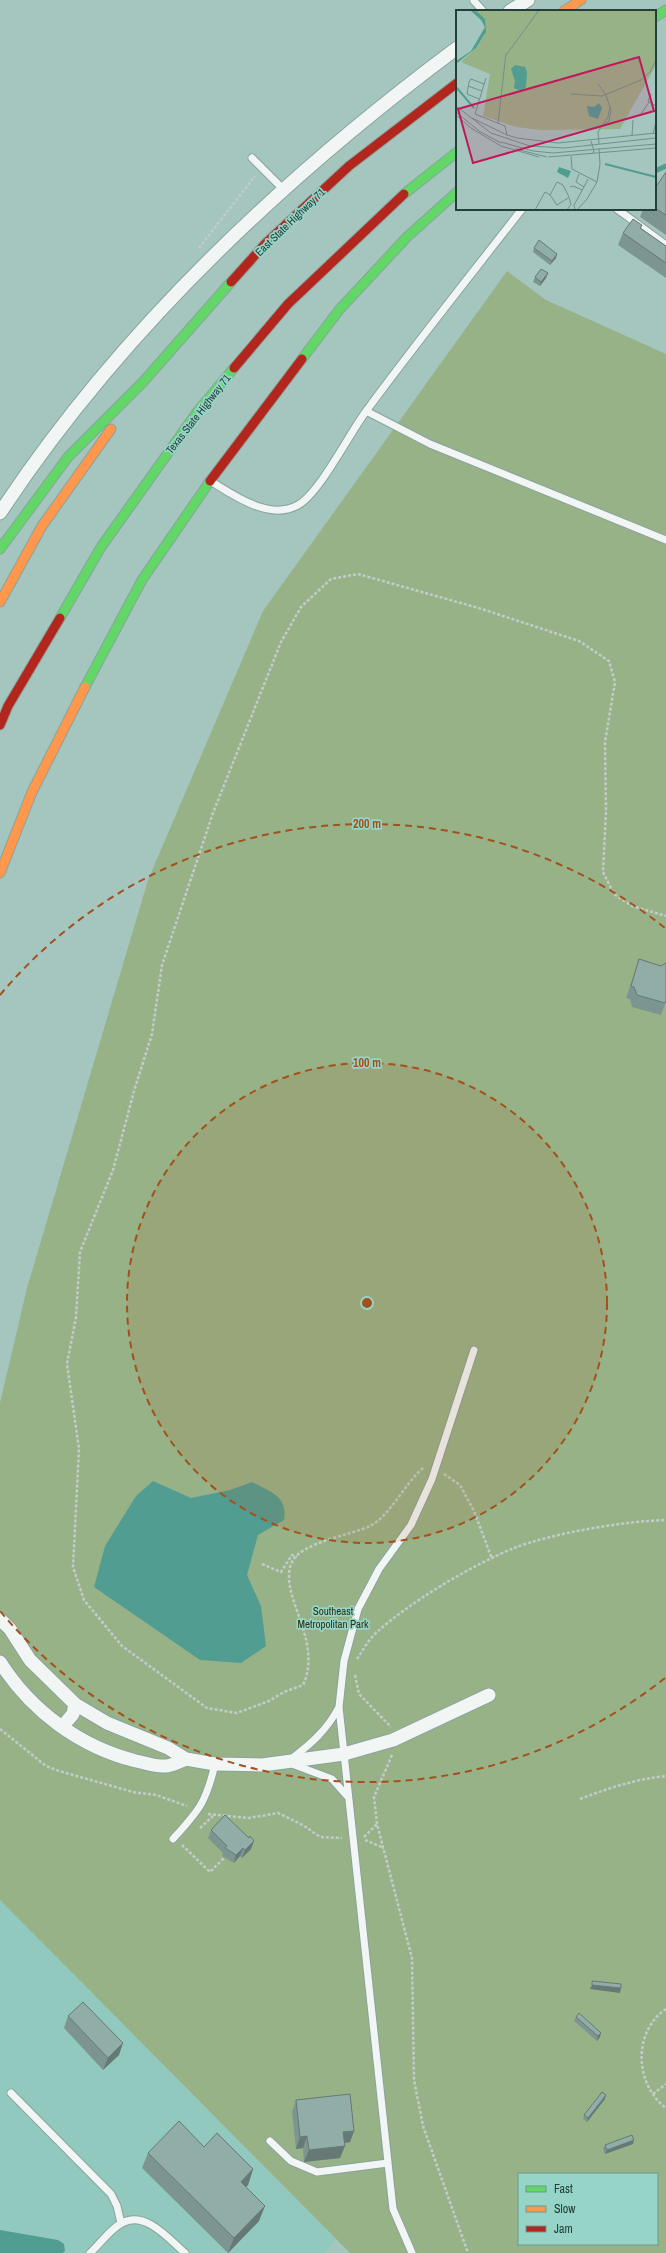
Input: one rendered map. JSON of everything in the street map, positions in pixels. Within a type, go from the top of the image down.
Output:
[{"type":"main road","points":[[566,10],[581,0]]},
{"type":"main road","points":[[656,16],[666,10]]},
{"type":"main road","name":"East State Highway 71","points":[[143,382],[266,242],[348,166],[456,84]]},
{"type":"main road","name":"Texas State Highway 71","points":[[0,725],[8,706],[101,547],[198,411],[288,304],[392,204],[456,153]]},
{"type":"main road","points":[[0,873],[32,792],[92,671],[142,580],[210,481],[339,310],[407,237],[456,193]]},
{"type":"main road","points":[[0,549],[68,457],[143,382]]},
{"type":"main road","points":[[0,602],[42,526],[143,382]]},
{"type":"street","points":[[512,10],[528,0]]},
{"type":"street","points":[[0,513],[17,488],[102,376],[195,275],[283,189],[399,91],[456,49]]},
{"type":"street","points":[[0,1619],[10,1628],[30,1660],[75,1704],[107,1724],[168,1748],[186,1759],[215,1764],[262,1765],[344,1754],[393,1740],[489,1695]]},
{"type":"street","points":[[0,1662],[13,1683],[28,1700],[62,1727],[103,1750],[127,1759],[168,1766],[186,1759]]},
{"type":"street","points":[[62,1727],[73,1714],[75,1704]]},
{"type":"lane","points":[[474,1],[481,10]]},
{"type":"lane","points":[[252,158],[283,189]]},
{"type":"lane","points":[[210,481],[246,502],[267,509],[282,510],[298,505],[313,491],[366,411],[521,210]]},
{"type":"lane","points":[[618,210],[666,245]]},
{"type":"lane","points":[[366,411],[430,444],[666,540]]},
{"type":"lane","points":[[412,2253],[393,2209],[339,1707],[344,1661],[358,1609],[379,1569],[411,1525],[436,1468],[474,1350]]},
{"type":"lane","points":[[286,1762],[321,1734],[330,1723],[339,1707]]},
{"type":"lane","points":[[286,1762],[332,1779],[348,1797]]},
{"type":"lane","points":[[173,1839],[199,1811],[209,1791],[215,1764]]},
{"type":"lane","points":[[12,2092],[111,2194],[117,2206],[121,2223]]},
{"type":"lane","points":[[270,2141],[291,2161],[317,2172],[388,2163]]},
{"type":"lane","points":[[90,2253],[121,2223],[132,2219],[144,2222],[160,2230],[185,2253]]},
{"type":"path","points":[[492,1559],[474,1511],[460,1485],[436,1468],[427,1464],[412,1478],[392,1506],[372,1526],[308,1547],[292,1561],[289,1578],[310,1654],[308,1673],[303,1685],[284,1692],[270,1701],[237,1713],[207,1708],[122,1646],[84,1600],[73,1567],[79,1450],[66,1364],[76,1317],[80,1252],[113,1170],[134,1091],[152,1034],[162,965],[213,814],[281,642],[301,607],[331,578],[358,574],[482,609],[580,641],[609,661],[615,682],[605,742],[606,811],[603,872],[614,894],[632,906],[666,916]]},
{"type":"path","points":[[356,1661],[376,1633],[424,1597],[492,1559],[515,1548],[567,1534],[645,1520],[666,1520]]},
{"type":"path","points":[[262,1564],[280,1572],[292,1555],[297,1557]]},
{"type":"path","points":[[356,1668],[355,1676],[359,1694],[393,1728],[392,1756],[374,1797],[377,1824],[412,1958],[414,2080],[422,2118],[468,2253]]},
{"type":"path","points":[[0,1729],[46,1766],[59,1771],[133,1792],[156,1795],[213,1816],[250,1818],[278,1813],[303,1825],[320,1837],[362,1839],[384,1848]]},
{"type":"path","points":[[580,1799],[641,1778],[666,1776]]},
{"type":"path","points":[[197,1830],[213,1816]]},
{"type":"path","points":[[362,1839],[377,1824]]},
{"type":"path","points":[[187,1840],[182,1844],[210,1872],[224,1858]]},
{"type":"path","points":[[666,2010],[650,2026],[642,2045],[641,2065],[646,2085],[658,2102],[666,2108]]},
{"type":"path","points":[[653,2094],[666,2084]]},
{"type":"shaded area","points":[[0,1900],[336,2240],[324,2253],[0,2253]]},
{"type":"green space","name":"Southeast Metropolitan Park","points":[[507,271],[546,300],[666,354],[666,2253],[350,2253],[0,1900],[0,1403],[27,1288],[148,880],[263,611]]},
{"type":"water","points":[[153,1481],[191,1498],[230,1490],[252,1482],[271,1492],[283,1505],[285,1512],[284,1520],[258,1535],[247,1575],[261,1606],[266,1646],[241,1663],[200,1660],[94,1587],[105,1546],[136,1496]]},
{"type":"water","points":[[0,2230],[58,2240],[64,2244],[65,2251],[63,2253],[0,2253]]},
{"type":"building","points":[[666,172],[666,215],[656,209],[656,187]]},
{"type":"building","points":[[633,219],[642,225],[640,228],[666,246],[666,263],[623,233]]},
{"type":"building","points":[[539,240],[557,254],[552,261],[534,248]]},
{"type":"building","points":[[541,269],[548,273],[541,282],[535,277]]},
{"type":"building","points":[[639,959],[661,966],[666,963],[665,1003],[637,995],[634,987],[631,986]]},
{"type":"building","points":[[225,1815],[254,1841],[245,1850],[243,1848],[236,1855],[225,1848],[227,1846],[211,1830]]},
{"type":"building","points":[[592,1981],[621,1984],[621,1988],[592,1985]]},
{"type":"building","points":[[83,2002],[123,2043],[108,2058],[68,2016]]},
{"type":"building","points":[[579,2013],[601,2033],[598,2036],[576,2017]]},
{"type":"building","points":[[602,2092],[606,2095],[588,2118],[584,2115]]},
{"type":"building","points":[[350,2094],[354,2131],[343,2132],[345,2146],[309,2150],[307,2136],[300,2137],[296,2100]]},
{"type":"building","points":[[179,2121],[204,2147],[217,2133],[253,2169],[241,2182],[265,2206],[234,2238],[148,2153]]},
{"type":"building","points":[[632,2135],[634,2140],[607,2150],[605,2145]]},
{"type":"waterway","points":[[656,171],[666,166]]},
{"type":"traffic: fast","points":[[656,16],[666,10]]},
{"type":"traffic: fast","points":[[404,194],[456,153]]},
{"type":"traffic: fast","points":[[302,359],[339,310],[407,237],[456,193]]},
{"type":"traffic: fast","points":[[0,549],[68,457],[143,382],[231,282]]},
{"type":"traffic: fast","points":[[60,618],[101,547],[198,411],[234,368]]},
{"type":"traffic: fast","points":[[85,687],[142,580],[210,481]]},
{"type":"traffic: slow","points":[[566,10],[581,0]]},
{"type":"traffic: slow","points":[[0,602],[42,526],[111,429]]},
{"type":"traffic: slow","points":[[0,873],[32,792],[85,687]]},
{"type":"traffic: jam","points":[[231,282],[266,243],[349,166],[456,84]]},
{"type":"traffic: jam","points":[[234,368],[288,304],[404,194]]},
{"type":"traffic: jam","points":[[210,481],[302,359]]},
{"type":"traffic: jam","points":[[0,725],[8,706],[60,618]]}]
